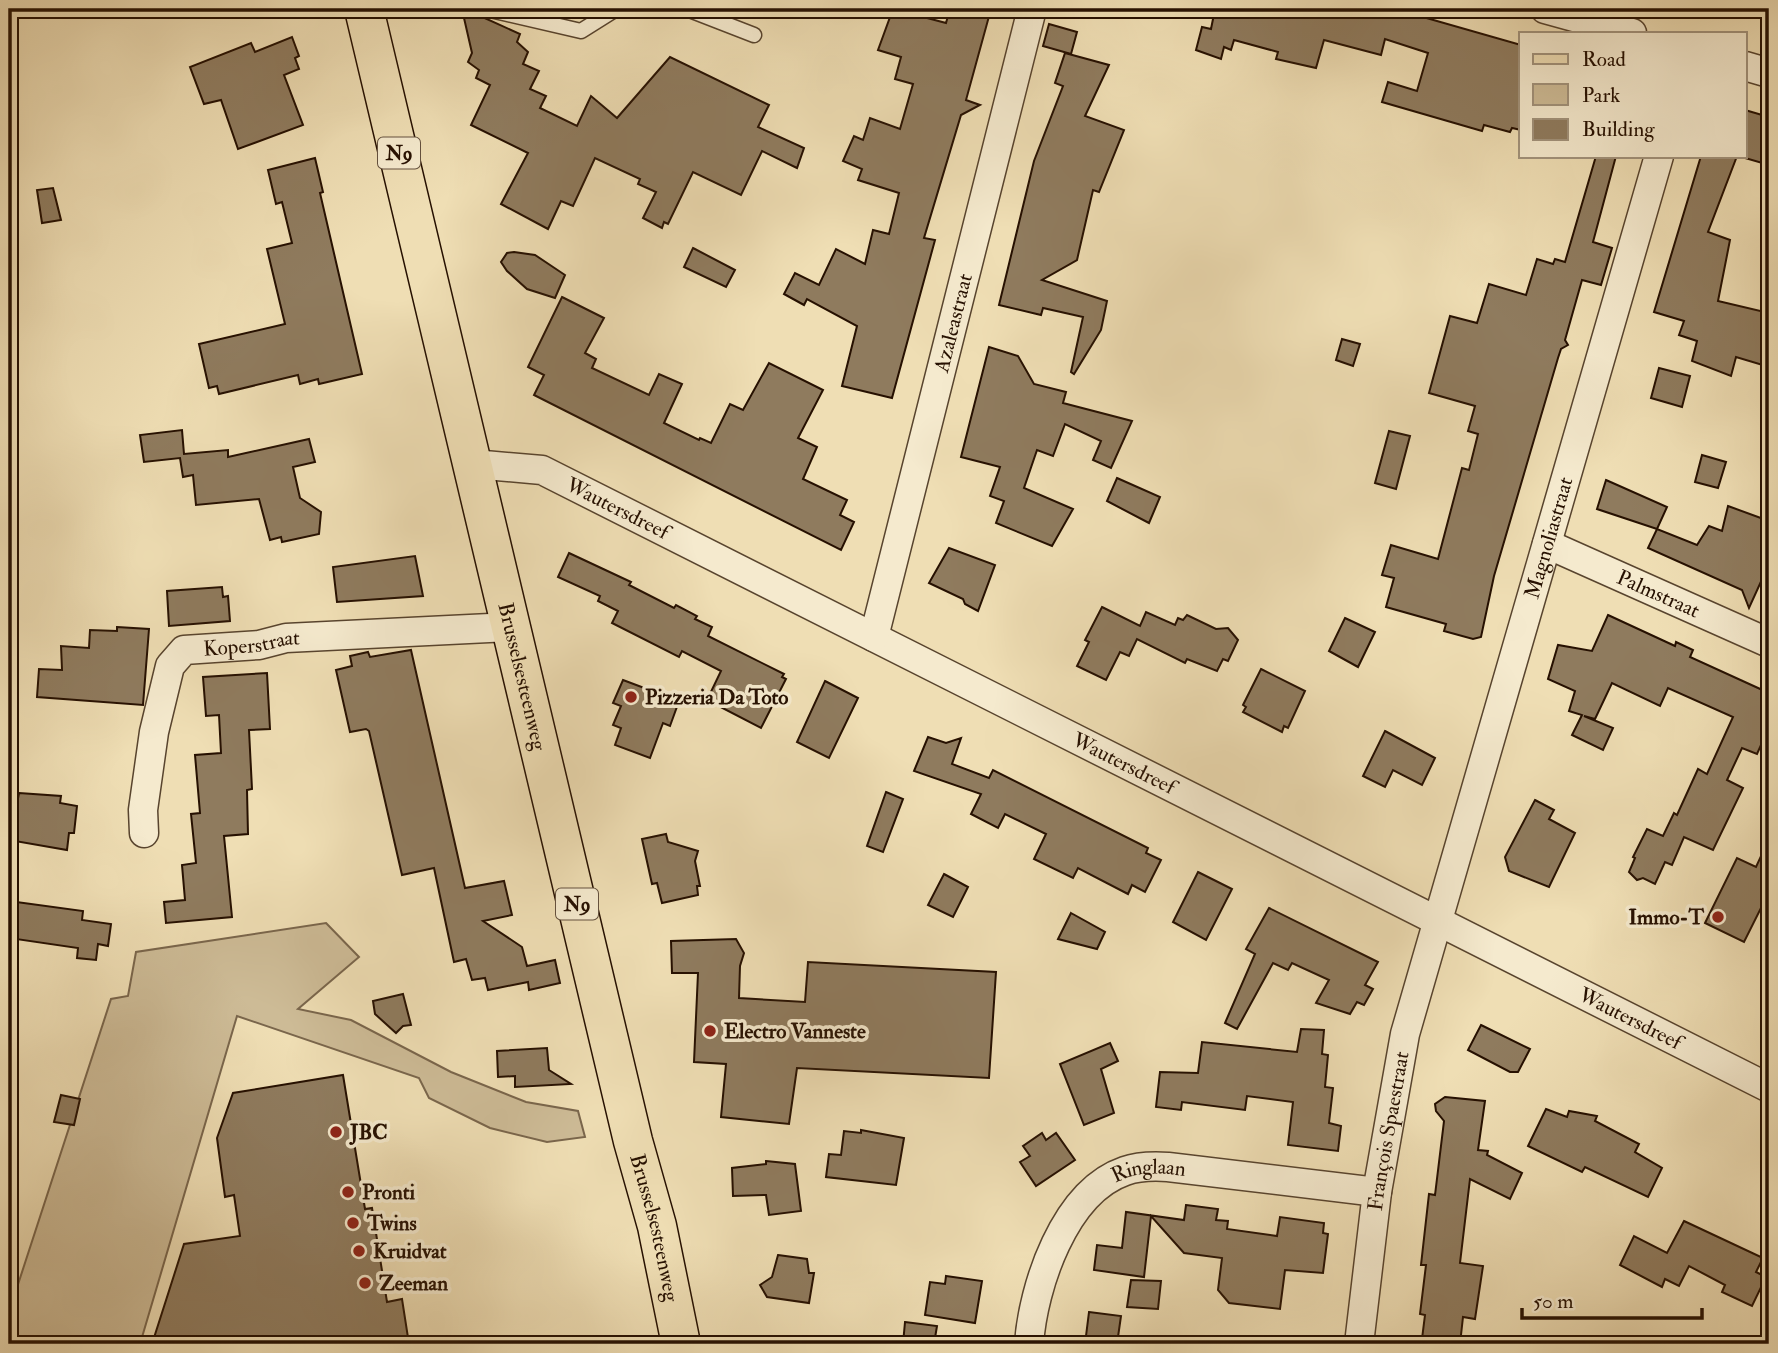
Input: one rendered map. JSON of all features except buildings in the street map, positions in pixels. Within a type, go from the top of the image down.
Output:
[{"type":"main road","name":"Brusselsesteenweg","points":[[369,11],[511,627],[633,1141],[657,1226],[681,1344]]},
{"type":"street","name":"Azaleastraat","points":[[874,637],[1032,9]]},
{"type":"street","points":[[1545,9],[1628,32]]},
{"type":"street","points":[[1746,66],[1769,73]]},
{"type":"street","name":"Magnoliastraat","points":[[1438,921],[1658,158]]},
{"type":"street","name":"Wautersdreef","points":[[473,464],[542,470],[1769,1088]]},
{"type":"street","name":"Palmstraat","points":[[1547,544],[1769,643]]},
{"type":"street","name":"Koperstraat","points":[[144,833],[142,810],[154,732],[170,666],[184,650],[259,645],[286,638],[511,627]]},
{"type":"street","name":"François Spaestraat","points":[[1359,1344],[1377,1192],[1405,1034],[1438,921]]},
{"type":"street","name":"Ringlaan","points":[[1029,1344],[1035,1298],[1057,1243],[1091,1193],[1116,1174],[1146,1166],[1168,1167],[1377,1192]]},
{"type":"lane","points":[[485,9],[581,31],[616,9]]},
{"type":"lane","points":[[687,9],[754,34]]},
{"type":"green space","points":[[326,923],[359,957],[298,1009],[351,1020],[451,1072],[526,1102],[578,1111],[585,1137],[547,1142],[490,1128],[429,1098],[419,1078],[237,1016],[140,1344],[9,1344],[9,1312],[111,999],[128,996],[136,952]]},
{"type":"place","name":"Pizzeria Da Toto","points":[[631,697]]},
{"type":"place","name":"Immo-T","points":[[1718,917]]},
{"type":"place","name":"Electro Vanneste","points":[[710,1031]]},
{"type":"place","name":"JBC","points":[[336,1132]]},
{"type":"place","name":"Pronti","points":[[348,1192]]},
{"type":"place","name":"Twins","points":[[353,1223]]},
{"type":"place","name":"Kruidvat","points":[[359,1251]]},
{"type":"place","name":"Zeeman","points":[[365,1283]]}]
